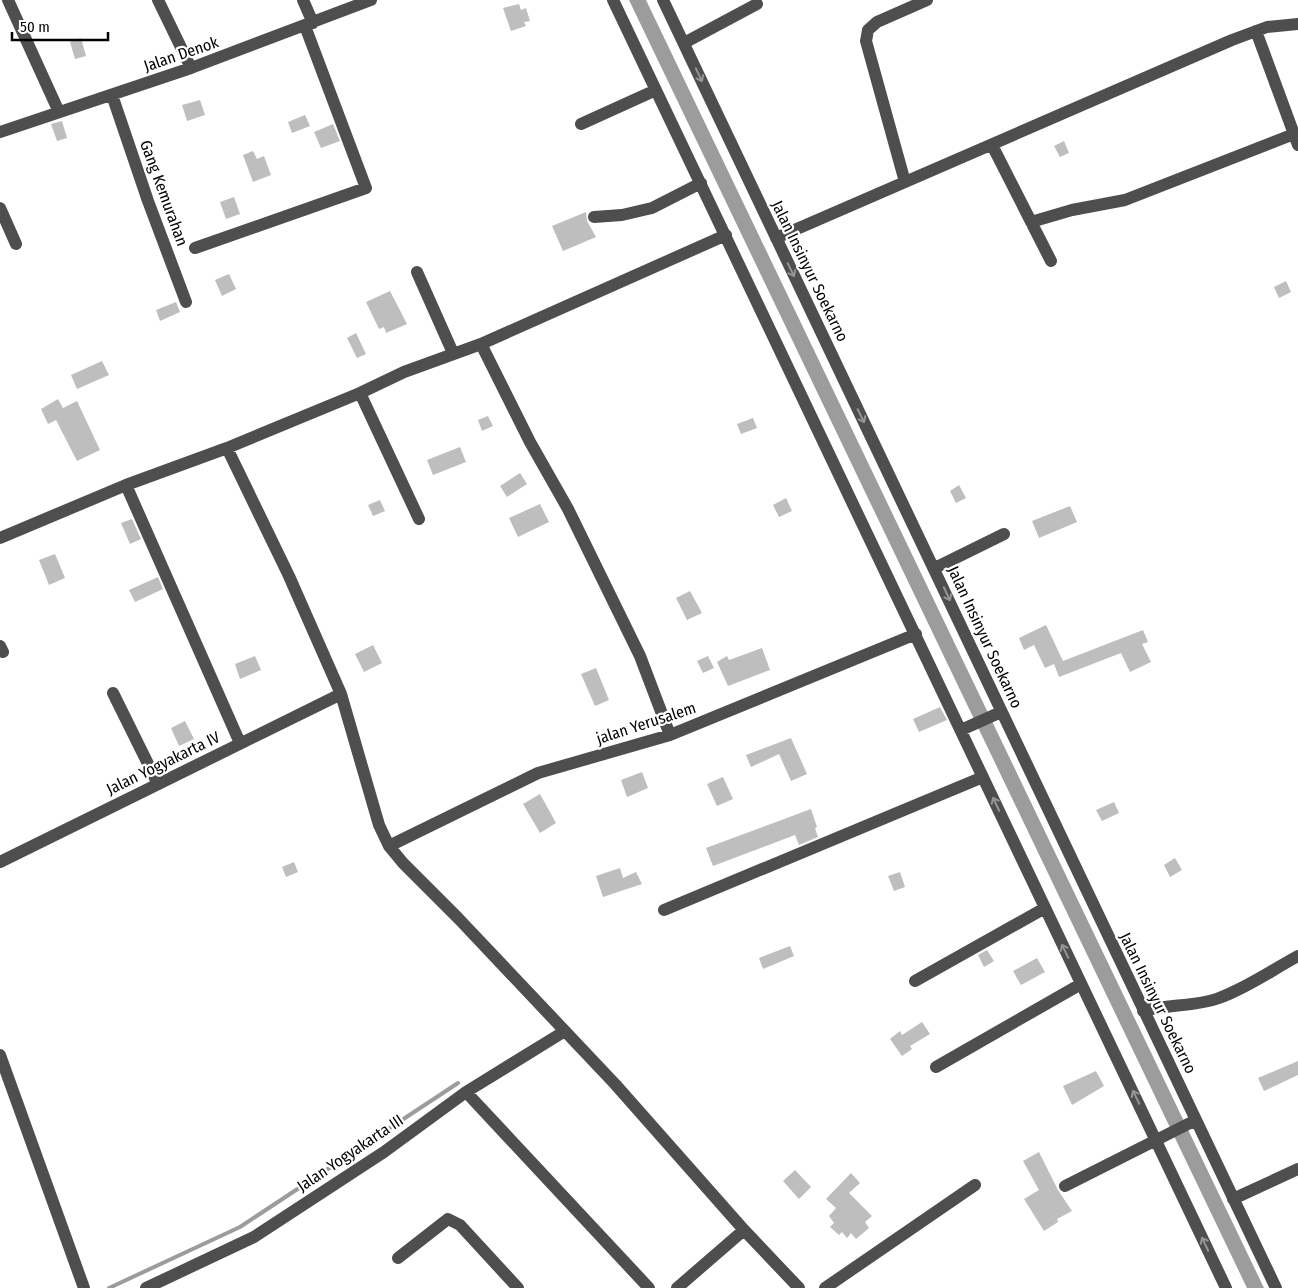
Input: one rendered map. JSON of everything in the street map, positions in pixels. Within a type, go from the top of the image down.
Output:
[{"type":"street","points":[[8,0],[58,112]]},
{"type":"street","points":[[158,0],[191,68]]},
{"type":"street","points":[[195,248],[366,188],[309,25],[303,0]]},
{"type":"street","name":"Jalan Denok","points":[[0,132],[191,68],[371,0]]},
{"type":"street","points":[[613,0],[1226,1288]]},
{"type":"street","name":"Jalan Insinyur Soekarno","points":[[663,0],[935,568],[1143,1011],[1191,1122],[1233,1199],[1276,1288]]},
{"type":"street","points":[[906,182],[871,62],[866,37],[871,26],[877,22],[927,0]]},
{"type":"street","points":[[684,42],[757,4]]},
{"type":"street","points":[[776,238],[1256,31],[1272,25],[1298,24]]},
{"type":"street","points":[[1031,222],[1072,210],[1125,200],[1296,140],[1256,31]]},
{"type":"street","points":[[581,124],[656,90]]},
{"type":"street","name":"Gang Kemurahan","points":[[112,95],[186,302]]},
{"type":"street","points":[[992,145],[1051,261]]},
{"type":"street","points":[[594,217],[622,215],[652,208],[701,183]]},
{"type":"street","points":[[0,208],[16,244]]},
{"type":"street","points":[[0,538],[126,485],[228,448],[360,394],[404,372],[481,344],[726,236]]},
{"type":"street","points":[[417,272],[453,353]]},
{"type":"street","points":[[481,344],[530,442],[568,509],[640,656],[670,735]]},
{"type":"street","points":[[360,394],[419,519]]},
{"type":"street","points":[[228,448],[289,576],[341,694],[377,817],[389,846],[403,864],[458,918],[659,1132],[744,1230],[799,1288]]},
{"type":"street","points":[[126,485],[240,743]]},
{"type":"street","points":[[935,568],[1004,534]]},
{"type":"street","name":"jalan Yerusalem","points":[[389,846],[538,773],[670,735],[916,634]]},
{"type":"street","points":[[112,693],[158,784]]},
{"type":"street","name":"Jalan Yogyakarta IV","points":[[0,862],[341,694]]},
{"type":"street","points":[[961,730],[1001,712]]},
{"type":"street","points":[[664,910],[983,777]]},
{"type":"street","points":[[915,981],[1045,908]]},
{"type":"street","points":[[1143,1011],[1160,1006],[1190,1004],[1218,998],[1298,956]]},
{"type":"street","points":[[936,1067],[1081,984]]},
{"type":"street","name":"Jalan Yogyakarta III","points":[[146,1288],[254,1237],[384,1152],[466,1092],[565,1031]]},
{"type":"street","points":[[0,1055],[84,1288]]},
{"type":"street","points":[[466,1092],[649,1288]]},
{"type":"street","points":[[1065,1186],[1191,1122]]},
{"type":"street","points":[[1233,1199],[1298,1170]]},
{"type":"street","points":[[824,1288],[975,1185]]},
{"type":"street","points":[[398,1258],[448,1219],[460,1225],[518,1288]]},
{"type":"street","points":[[676,1288],[744,1230]]},
{"type":"shaded area","points":[[629,0],[646,0],[1264,1288],[1247,1288]]},
{"type":"building","points":[[519,4],[521,10],[526,8],[530,21],[524,22],[526,26],[511,31],[503,8]]},
{"type":"building","points":[[81,38],[86,56],[75,59],[70,42]]},
{"type":"building","points":[[200,100],[205,115],[187,121],[182,105]]},
{"type":"building","points":[[305,115],[310,126],[292,133],[288,122]]},
{"type":"building","points":[[62,121],[67,138],[57,141],[51,124]]},
{"type":"building","points":[[333,124],[340,141],[321,148],[314,132]]},
{"type":"building","points":[[1064,141],[1069,153],[1060,157],[1054,146]]},
{"type":"building","points":[[253,151],[257,159],[264,156],[271,175],[253,182],[243,155]]},
{"type":"building","points":[[234,197],[240,214],[226,219],[220,202]]},
{"type":"building","points":[[586,212],[587,221],[596,237],[563,251],[552,226]]},
{"type":"building","points":[[229,274],[236,289],[222,296],[215,280]]},
{"type":"building","points":[[1286,281],[1291,292],[1279,298],[1274,287]]},
{"type":"building","points":[[390,291],[407,324],[386,333],[384,327],[379,329],[366,302]]},
{"type":"building","points":[[176,302],[180,312],[160,321],[156,310]]},
{"type":"building","points":[[356,333],[366,354],[357,358],[347,338]]},
{"type":"building","points":[[102,361],[109,375],[77,389],[71,375]]},
{"type":"building","points":[[58,399],[63,408],[77,401],[100,450],[77,461],[56,420],[48,424],[41,409]]},
{"type":"building","points":[[488,416],[493,426],[482,431],[478,420]]},
{"type":"building","points":[[753,418],[757,428],[741,434],[737,424]]},
{"type":"building","points":[[460,447],[466,462],[433,475],[427,460]]},
{"type":"building","points":[[520,473],[527,484],[507,497],[500,486]]},
{"type":"building","points":[[959,485],[966,498],[956,503],[950,491]]},
{"type":"building","points":[[786,498],[792,511],[779,517],[773,505]]},
{"type":"building","points":[[380,500],[385,511],[373,516],[368,505]]},
{"type":"building","points":[[540,504],[549,522],[518,537],[509,518]]},
{"type":"building","points":[[1070,506],[1077,522],[1039,538],[1032,521]]},
{"type":"building","points":[[132,519],[141,539],[130,544],[121,523]]},
{"type":"building","points":[[55,554],[65,578],[49,585],[39,560]]},
{"type":"building","points":[[158,577],[163,589],[135,602],[129,590]]},
{"type":"building","points":[[690,591],[702,613],[687,620],[676,598]]},
{"type":"building","points":[[1046,625],[1063,661],[1143,630],[1148,642],[1142,644],[1151,662],[1130,672],[1121,653],[1059,677],[1054,664],[1045,668],[1034,645],[1024,650],[1019,638]]},
{"type":"building","points":[[373,645],[382,663],[364,672],[355,654]]},
{"type":"building","points":[[762,648],[770,670],[728,686],[717,662],[727,656],[729,660]]},
{"type":"building","points":[[255,656],[261,670],[240,679],[235,664]]},
{"type":"building","points":[[708,656],[714,668],[703,673],[697,661]]},
{"type":"building","points":[[596,668],[609,700],[595,706],[581,674]]},
{"type":"building","points":[[940,707],[947,720],[919,732],[913,719]]},
{"type":"building","points":[[185,721],[194,739],[179,746],[171,728]]},
{"type":"building","points":[[791,738],[807,774],[791,781],[779,754],[751,767],[746,755]]},
{"type":"building","points":[[642,772],[648,788],[627,797],[621,780]]},
{"type":"building","points":[[723,777],[733,799],[717,806],[707,784]]},
{"type":"building","points":[[540,794],[556,823],[540,833],[523,804]]},
{"type":"building","points":[[1114,802],[1119,813],[1102,821],[1096,810]]},
{"type":"building","points":[[811,809],[818,837],[799,845],[795,835],[713,866],[706,848]]},
{"type":"building","points":[[1175,858],[1182,870],[1170,877],[1164,865]]},
{"type":"building","points":[[294,862],[298,872],[286,877],[282,867]]},
{"type":"building","points":[[620,868],[623,878],[636,872],[642,884],[603,897],[596,876]]},
{"type":"building","points":[[900,872],[905,887],[894,891],[888,876]]},
{"type":"building","points":[[790,946],[794,956],[763,969],[759,958]]},
{"type":"building","points":[[987,950],[994,961],[984,967],[978,955]]},
{"type":"building","points":[[1037,958],[1045,972],[1021,985],[1013,971]]},
{"type":"building","points":[[922,1022],[930,1034],[910,1046],[912,1049],[902,1056],[890,1039],[900,1031],[902,1035]]},
{"type":"building","points":[[1298,1061],[1298,1075],[1264,1091],[1258,1078]]},
{"type":"building","points":[[1096,1071],[1104,1086],[1072,1105],[1063,1086]]},
{"type":"building","points":[[1039,1152],[1058,1190],[1072,1211],[1057,1219],[1058,1222],[1044,1231],[1024,1199],[1039,1190],[1023,1161]]},
{"type":"building","points":[[795,1170],[811,1187],[799,1199],[783,1181]]},
{"type":"building","points":[[851,1173],[860,1183],[849,1193],[872,1216],[865,1222],[869,1228],[856,1239],[851,1233],[847,1238],[842,1232],[839,1235],[830,1227],[834,1223],[829,1216],[836,1208],[826,1199]]},
{"type":"waterway","points":[[109,1288],[240,1227],[458,1083]]}]
